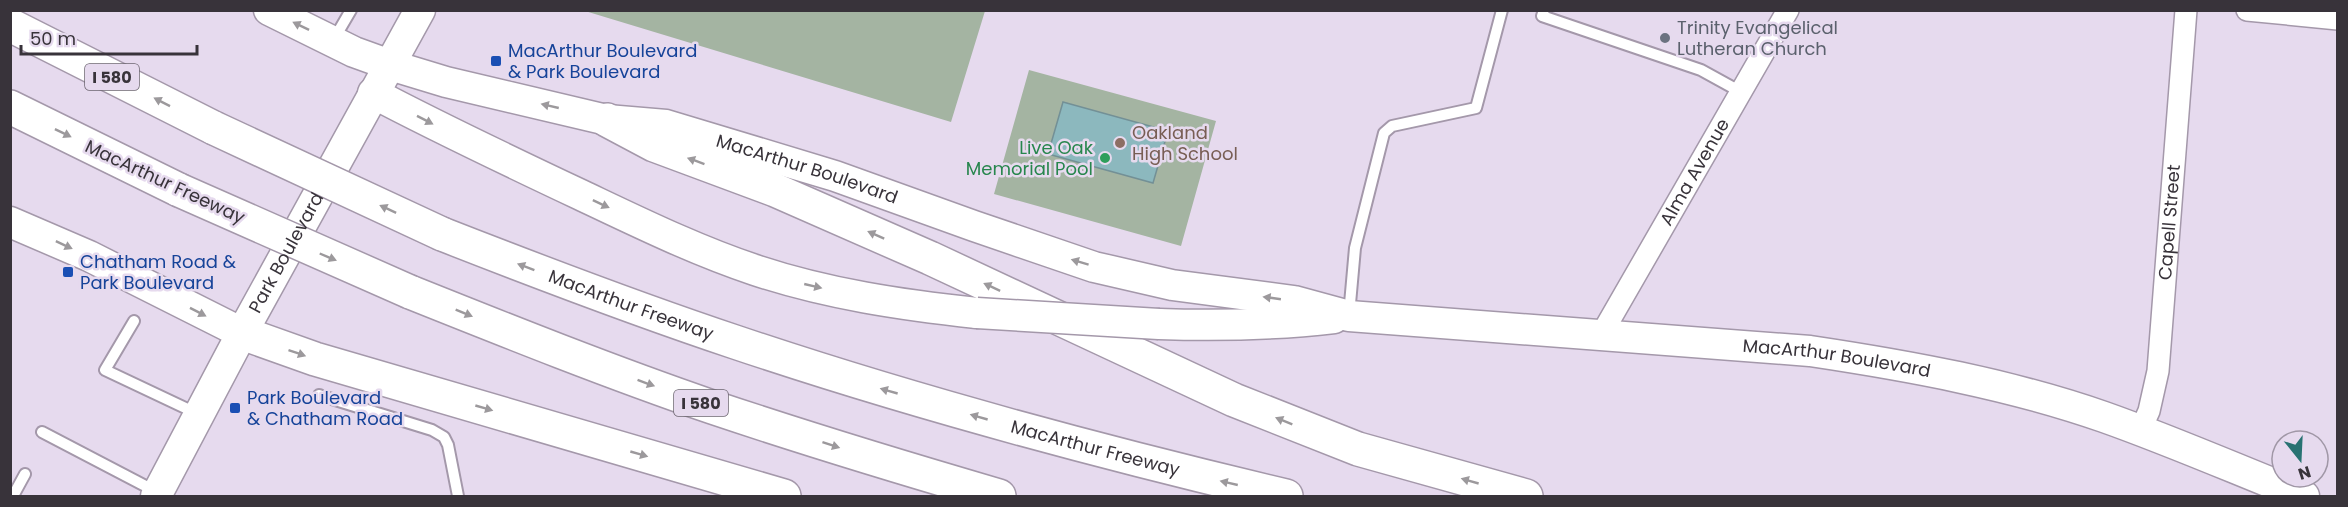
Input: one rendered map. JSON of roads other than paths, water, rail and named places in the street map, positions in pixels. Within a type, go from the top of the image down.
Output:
[{"type":"highway","name":"MacArthur Freeway","points":[[10,25],[214,128],[441,234],[586,290],[736,343],[882,389],[1162,467],[1286,496]]},
{"type":"highway","name":"MacArthur Freeway","points":[[10,107],[179,190],[410,292],[567,355],[712,407],[999,496]]},
{"type":"highway","points":[[607,120],[654,145],[775,190],[920,254],[1277,418],[1358,449],[1526,496]]},
{"type":"highway","points":[[242,333],[315,359],[784,496]]},
{"type":"main road","name":"MacArthur Boulevard","points":[[269,10],[333,42],[390,65],[607,120],[666,125],[835,176],[1053,254],[1133,277],[1172,285],[1294,301],[1349,316]]},
{"type":"main road","name":"Park Boulevard","points":[[157,495],[242,333],[420,10]]},
{"type":"main road","name":"MacArthur Boulevard","points":[[373,93],[449,132],[713,255],[757,270],[848,294],[977,313],[1159,324],[1228,326],[1349,316],[1810,351],[1951,375],[2033,396],[2104,417],[2304,496]]},
{"type":"main road","points":[[10,222],[89,256],[242,333]]},
{"type":"street","name":"Alma Avenue","points":[[1601,335],[1788,10]]},
{"type":"street","name":"Capell Street","points":[[2140,431],[2149,411],[2158,371],[2186,10]]},
{"type":"street","points":[[2247,10],[2337,19]]},
{"type":"lane","points":[[333,42],[351,10]]},
{"type":"lane","points":[[1349,316],[1355,248],[1384,133],[1392,126],[1476,108],[1502,10]]},
{"type":"lane","points":[[1544,10],[1542,16],[1701,70],[1741,92]]},
{"type":"lane","points":[[134,321],[105,370],[199,415]]},
{"type":"lane","points":[[319,395],[432,430],[444,437],[448,445],[458,496]]},
{"type":"lane","points":[[42,432],[157,495]]},
{"type":"lane","points":[[13,496],[25,474]]},
{"type":"place","name":"Trinity Evangelical Lutheran Church","points":[[1665,38]]},
{"type":"place","name":"MacArthur Boulevard & Park Boulevard","points":[[496,61]]},
{"type":"place","name":"Oakland High School","points":[[1120,143]]},
{"type":"place","name":"Live Oak Memorial Pool","points":[[1105,158]]},
{"type":"place","name":"Chatham Road & Park Boulevard","points":[[68,272]]},
{"type":"place","name":"Park Boulevard & Chatham Road","points":[[235,408]]}]
